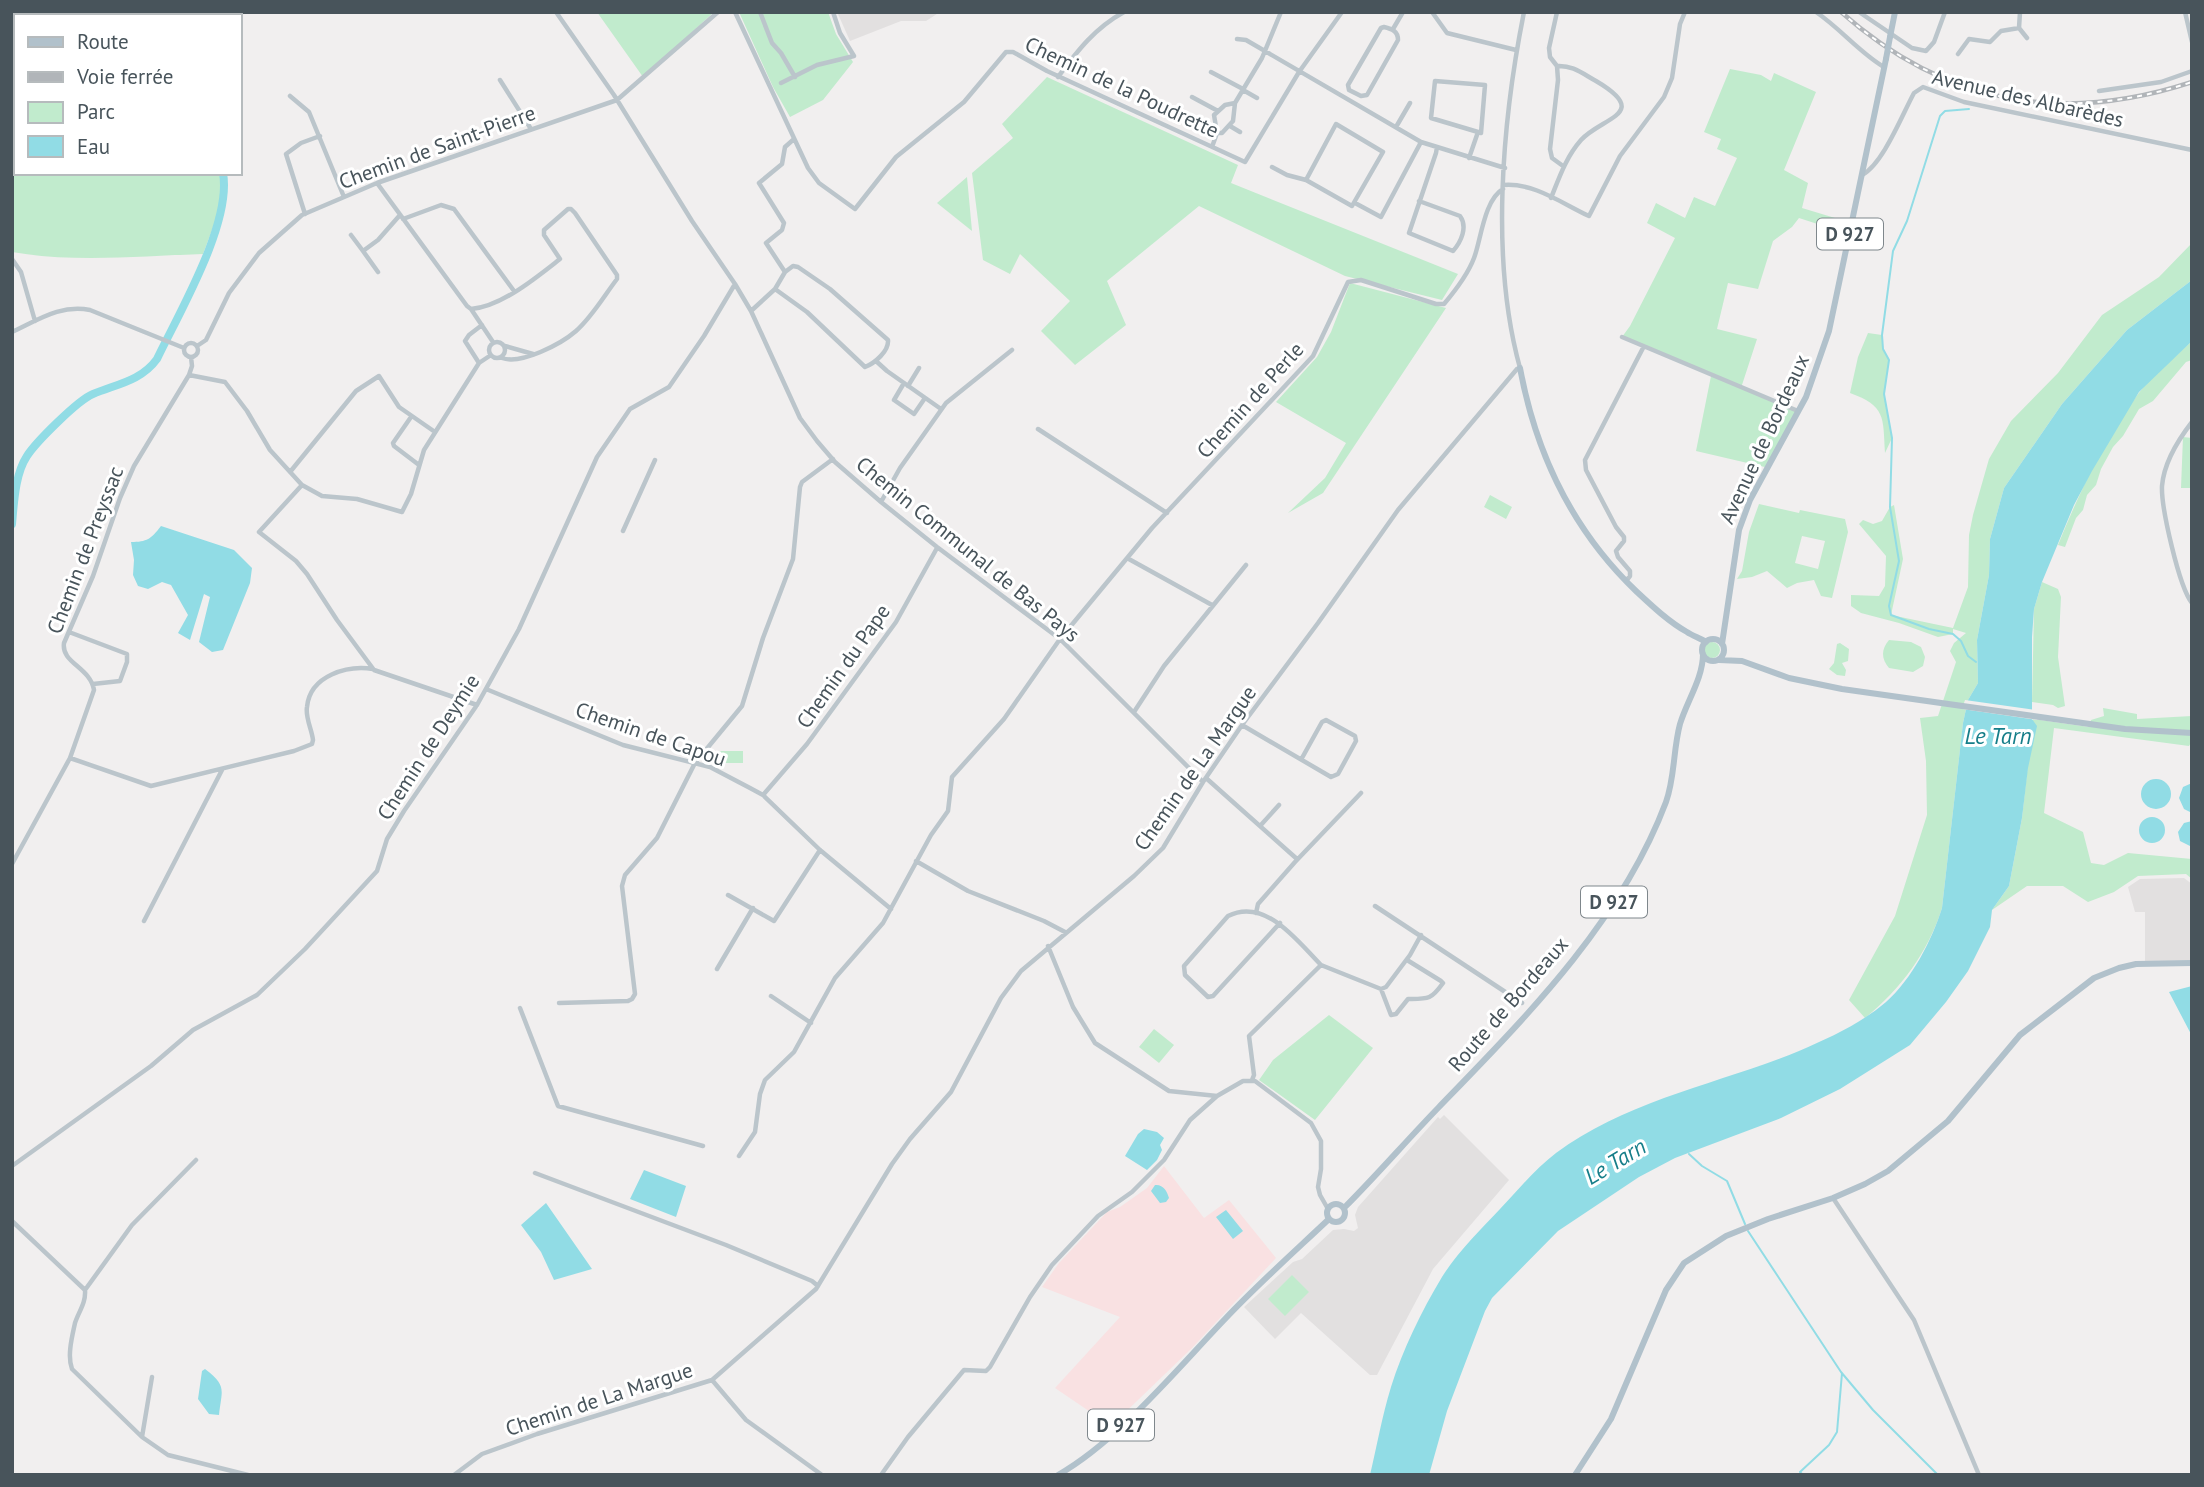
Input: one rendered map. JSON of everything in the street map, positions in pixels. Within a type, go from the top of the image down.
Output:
[{"type":"main road","name":"D 927","points":[[1884,67],[1895,12]]},
{"type":"main road","name":"Avenue de Bordeaux","points":[[1723,645],[1738,530],[1750,500],[1800,412],[1813,382],[1829,328],[1884,67]]},
{"type":"main road","points":[[1520,368],[1535,433],[1557,485],[1586,534],[1626,581],[1651,605],[1689,634],[1707,641],[1715,639],[1742,661]]},
{"type":"main road","points":[[1702,653],[1707,641],[1724,622]]},
{"type":"main road","points":[[1689,634],[1708,660],[1742,661],[1809,683],[2125,729],[2192,733]]},
{"type":"main road","points":[[1717,661],[1724,652],[1723,645]]},
{"type":"main road","name":"Route de Bordeaux","points":[[1344,1208],[1532,1009],[1618,897],[1637,865],[1667,798],[1679,728],[1698,678],[1702,653]]},
{"type":"main road","name":"Route de Bordeaux","points":[[1698,678],[1717,661]]},
{"type":"main road","points":[[1576,1475],[1611,1419],[1666,1290],[1684,1263],[1715,1242],[1748,1227],[1833,1198],[1888,1171],[1961,1108],[2020,1035],[2085,983],[2104,973],[2136,964],[2192,962]]},
{"type":"main road","points":[[1336,1204],[1344,1208],[1345,1217],[1341,1221],[1335,1223],[1329,1219],[1328,1209],[1336,1204]]},
{"type":"main road","name":"D 927","points":[[1058,1475],[1087,1455],[1165,1383],[1247,1297],[1329,1219]]},
{"type":"street","name":"Chemin Communal de Bas Pays","points":[[556,12],[617,100],[735,285],[751,311],[800,418],[833,459],[937,547],[1060,639],[1204,780],[1297,859]]},
{"type":"street","name":"Chemin de Saint-Pierre","points":[[197,346],[206,340],[229,293],[259,253],[305,214],[377,183],[617,100],[718,12]]},
{"type":"street","name":"Chemin de la Poudrette","points":[[735,12],[808,168],[819,183],[855,209],[896,157],[964,102],[1006,52],[1013,52],[1058,76],[1245,162],[1300,72],[1342,12]]},
{"type":"street","points":[[760,12],[772,43],[795,77]]},
{"type":"street","points":[[781,83],[817,65],[854,56],[840,33],[833,12]]},
{"type":"street","points":[[1058,76],[1083,43],[1105,22],[1124,12]]},
{"type":"street","points":[[1217,133],[1222,133],[1230,126],[1235,103],[1265,51],[1281,12]]},
{"type":"street","points":[[1393,29],[1402,12]]},
{"type":"street","points":[[1432,12],[1447,33],[1516,50]]},
{"type":"street","points":[[1520,368],[1507,311],[1503,187],[1516,50],[1524,12]]},
{"type":"street","points":[[1557,12],[1549,48],[1550,57],[1557,66],[1558,79],[1550,149],[1552,158],[1563,166]]},
{"type":"street","points":[[1503,187],[1520,184],[1589,216],[1620,156],[1664,97],[1672,78],[1680,24],[1685,12]]},
{"type":"street","points":[[1816,12],[1845,33],[1871,60],[1884,67]]},
{"type":"street","points":[[1859,12],[1912,48],[1926,51],[1934,43],[1945,12]]},
{"type":"street","points":[[2020,12],[2019,28],[2026,38]]},
{"type":"street","points":[[2185,12],[2192,42]]},
{"type":"street","points":[[1381,28],[1393,29],[1398,40],[1392,52],[1367,95],[1357,94],[1348,88],[1355,73],[1381,28]]},
{"type":"street","points":[[1958,54],[1969,40],[1990,42],[2001,31],[2019,28]]},
{"type":"street","points":[[1237,39],[1246,40],[1421,142],[1505,169]]},
{"type":"street","points":[[1551,198],[1563,166],[1581,140],[1617,117],[1621,109],[1621,101],[1614,91],[1568,65],[1557,66]]},
{"type":"street","points":[[2099,91],[2161,82],[2192,71]]},
{"type":"street","points":[[1211,72],[1256,98]]},
{"type":"street","points":[[499,80],[531,130]]},
{"type":"street","points":[[1469,158],[1478,132],[1481,133],[1485,85],[1435,81],[1431,118],[1478,132]]},
{"type":"street","name":"Avenue des Albarèdes","points":[[1862,175],[1870,171],[1878,160],[1914,93],[1923,87],[1964,102],[2192,150]]},
{"type":"street","points":[[1352,102],[1357,94]]},
{"type":"street","points":[[290,96],[309,111],[344,197]]},
{"type":"street","points":[[1192,97],[1218,111]]},
{"type":"street","points":[[1212,147],[1217,133],[1214,115],[1225,105],[1235,103]]},
{"type":"street","points":[[1396,127],[1410,103]]},
{"type":"street","points":[[1306,180],[1336,124],[1383,152],[1355,204]]},
{"type":"street","points":[[1230,126],[1240,132]]},
{"type":"street","points":[[305,214],[286,154],[320,136]]},
{"type":"street","points":[[785,272],[766,243],[782,230],[784,223],[759,183],[782,164],[785,147],[794,139]]},
{"type":"street","points":[[1272,167],[1287,175],[1306,180],[1352,206],[1355,204],[1381,217],[1421,142]]},
{"type":"street","points":[[1419,201],[1460,216],[1465,227],[1453,251],[1409,233],[1419,201],[1437,147]]},
{"type":"street","points":[[377,183],[493,342],[534,354]]},
{"type":"street","name":"Chemin de Perle","points":[[739,1156],[755,1132],[760,1094],[765,1080],[794,1052],[835,978],[883,923],[916,861],[948,811],[952,777],[1004,719],[1060,639],[1167,513],[1314,356],[1348,282],[1361,280],[1436,304],[1444,304],[1470,267],[1488,213],[1497,193],[1503,187]]},
{"type":"street","points":[[363,251],[401,217],[441,205],[454,209],[514,291]]},
{"type":"street","points":[[189,375],[225,382],[247,411],[270,450],[302,485],[322,496],[357,499],[402,512],[411,494],[424,450],[479,363],[491,355],[517,359],[534,354],[578,330],[617,279],[617,275],[571,209],[544,230],[560,259],[536,279],[514,291],[488,304],[469,307]]},
{"type":"street","points":[[351,235],[378,272]]},
{"type":"street","points":[[12,259],[21,272],[35,321]]},
{"type":"street","points":[[751,311],[775,289],[785,272],[793,266],[799,267],[830,289],[888,340],[888,348],[865,367],[807,312],[775,289]]},
{"type":"street","name":"Chemin de Deymie","points":[[12,1166],[151,1066],[193,1030],[257,995],[305,949],[377,870],[387,839],[477,705],[519,629],[597,457],[631,409],[669,387],[705,336],[735,285]]},
{"type":"street","points":[[12,332],[61,309],[76,307],[90,310],[184,348]]},
{"type":"street","points":[[479,363],[465,341],[468,335],[482,325]]},
{"type":"street","points":[[1622,337],[1800,412]]},
{"type":"street","points":[[491,355],[488,348],[493,342]]},
{"type":"street","points":[[189,343],[197,346],[198,353],[191,358],[185,354],[184,348],[189,343]]},
{"type":"street","points":[[502,358],[506,351],[504,346]]},
{"type":"street","points":[[1626,581],[1630,571],[1616,551],[1624,537],[1586,470],[1586,460],[1643,348]]},
{"type":"street","points":[[881,502],[900,468],[946,404],[1012,350]]},
{"type":"street","name":"Chemin de Preyssac","points":[[93,684],[86,673],[66,656],[63,649],[134,466],[189,375],[191,358]]},
{"type":"street","points":[[876,360],[906,385],[942,409]]},
{"type":"street","points":[[919,368],[894,400],[914,414],[925,397]]},
{"type":"street","name":"Chemin de La Margue","points":[[454,1475],[482,1454],[537,1434],[712,1380],[818,1286],[892,1164],[951,1092],[1001,998],[1021,971],[1135,876],[1163,848],[1204,780],[1242,725],[1412,492],[1520,368]]},
{"type":"street","points":[[290,472],[356,391],[379,376],[399,407],[435,432]]},
{"type":"street","points":[[411,416],[393,443],[419,465]]},
{"type":"street","points":[[2192,422],[2171,455],[2162,488],[2178,573],[2192,603]]},
{"type":"street","points":[[1038,429],[1167,513]]},
{"type":"street","points":[[559,1003],[628,1001],[635,994],[622,886],[625,875],[657,838],[695,763],[742,706],[793,559],[800,487],[833,459]]},
{"type":"street","points":[[624,531],[655,460]]},
{"type":"street","points":[[302,485],[258,531],[296,561],[307,574],[337,621],[374,670]]},
{"type":"street","name":"Chemin du Pape","points":[[763,795],[807,744],[896,622],[937,547]]},
{"type":"street","points":[[1127,558],[1212,605]]},
{"type":"street","points":[[1134,712],[1164,666],[1246,565]]},
{"type":"street","points":[[12,864],[70,758],[94,690],[93,684],[120,681],[127,662],[127,654],[69,632]]},
{"type":"street","points":[[70,758],[151,786],[294,751],[312,744],[313,735],[306,708],[315,686],[324,678],[349,668],[374,670],[477,705]]},
{"type":"street","name":"Chemin de Capou","points":[[486,689],[623,745],[710,767],[763,795],[821,850],[891,909]]},
{"type":"street","points":[[1242,725],[1331,777],[1338,774],[1356,741],[1355,736],[1326,720],[1322,722],[1302,758]]},
{"type":"street","points":[[144,921],[222,769]]},
{"type":"street","points":[[1256,913],[1258,904],[1297,859],[1361,793]]},
{"type":"street","points":[[1260,826],[1279,805]]},
{"type":"street","points":[[729,895],[774,920],[821,850]]},
{"type":"street","points":[[916,861],[968,891],[1044,921],[1066,933]]},
{"type":"street","points":[[1375,906],[1522,1003]]},
{"type":"street","points":[[717,969],[753,908]]},
{"type":"street","points":[[1280,923],[1213,996],[1208,997],[1185,975],[1184,966],[1228,916],[1234,913],[1256,913],[1271,917],[1280,923],[1321,965],[1381,989],[1386,987],[1407,960],[1421,935]]},
{"type":"street","points":[[1048,946],[1073,1007],[1095,1043],[1169,1091],[1217,1097]]},
{"type":"street","points":[[1381,989],[1391,1015],[1396,1014],[1408,999],[1428,999],[1433,996],[1443,983],[1407,960]]},
{"type":"street","points":[[1252,1080],[1254,1075],[1249,1036],[1321,965]]},
{"type":"street","points":[[771,996],[810,1023]]},
{"type":"street","points":[[520,1008],[558,1106],[703,1146]]},
{"type":"street","points":[[881,1475],[908,1437],[964,1370],[986,1371],[990,1367],[1030,1297],[1052,1265],[1098,1216],[1132,1192],[1164,1160],[1189,1120],[1217,1097],[1243,1082],[1252,1080],[1314,1127],[1321,1141],[1322,1151],[1320,1195],[1328,1209]]},
{"type":"street","points":[[85,1290],[132,1225],[196,1160]]},
{"type":"street","points":[[535,1172],[726,1245],[812,1281],[818,1286]]},
{"type":"street","points":[[1833,1198],[1914,1320],[1979,1475]]},
{"type":"street","points":[[12,1222],[85,1290],[86,1298],[75,1323],[70,1355],[72,1369],[142,1437],[168,1455],[248,1475]]},
{"type":"street","points":[[142,1437],[152,1377]]},
{"type":"street","points":[[712,1380],[746,1420],[822,1475]]},
{"type":"shaded area","points":[[940,12],[926,21],[901,21],[850,41],[838,14]]},
{"type":"shaded area","points":[[2184,878],[2192,884],[2192,961],[2145,962],[2145,912],[2135,912],[2128,887],[2140,879]]},
{"type":"shaded area","points":[[1444,1115],[1509,1180],[1433,1269],[1377,1375],[1370,1375],[1301,1313],[1275,1339],[1244,1307],[1333,1230],[1354,1231],[1358,1228],[1355,1215],[1358,1207],[1438,1117],[1440,1119]]},
{"type":"shaded area","points":[[1164,1166],[1204,1218],[1229,1200],[1276,1258],[1192,1348],[1111,1426],[1055,1388],[1120,1317],[1042,1287],[1059,1263],[1107,1212],[1120,1207],[1147,1188]]},
{"type":"green space","points":[[12,12],[212,12],[14,14],[14,175],[221,175],[221,206],[203,254],[83,258],[12,252]]},
{"type":"green space","points":[[597,12],[714,12],[643,77]]},
{"type":"green space","points":[[739,12],[828,12],[836,34],[853,62],[823,100],[790,117],[773,87]]},
{"type":"green space","points":[[1730,69],[1761,75],[1771,81],[1774,73],[1816,92],[1784,170],[1808,183],[1802,208],[1845,221],[1842,232],[1799,218],[1792,227],[1773,241],[1758,289],[1728,283],[1717,329],[1757,339],[1741,388],[1800,412],[1769,468],[1696,451],[1711,376],[1622,337],[1675,238],[1647,223],[1656,203],[1685,218],[1694,197],[1715,206],[1737,158],[1717,149],[1721,139],[1704,132]]},
{"type":"green space","points":[[1047,77],[1238,165],[1231,183],[1458,274],[1442,300],[1345,276],[1199,206],[1107,281],[1126,325],[1075,365],[1041,331],[1070,301],[1020,254],[1010,274],[983,260],[972,173],[1013,138],[1002,124]]},
{"type":"green space","points":[[967,177],[972,231],[937,203]]},
{"type":"green space","points":[[2192,243],[2192,280],[2127,330],[2062,404],[2004,488],[1990,539],[1989,575],[1977,640],[1978,683],[1968,700],[1963,723],[1942,908],[1929,940],[1912,969],[1890,995],[1865,1018],[1849,1000],[1895,916],[1927,815],[1926,761],[1920,718],[1938,716],[1956,662],[1950,651],[1954,643],[1966,633],[1953,629],[1953,634],[1938,637],[1861,613],[1851,606],[1851,595],[1879,596],[1885,586],[1886,556],[1859,524],[1863,520],[1873,524],[1882,521],[1894,505],[1903,559],[1891,615],[1953,628],[1968,587],[1969,535],[1973,515],[1989,459],[2011,421],[2058,373],[2102,315],[2159,277]]},
{"type":"green space","points":[[1350,283],[1446,308],[1323,493],[1288,513],[1325,478],[1346,443],[1276,402],[1317,357],[1331,332]]},
{"type":"green space","points":[[1868,333],[1882,335],[1883,349],[1889,360],[1884,394],[1892,438],[1885,453],[1880,414],[1870,403],[1850,393],[1858,357]]},
{"type":"green space","points":[[2192,341],[2192,360],[2186,362],[2153,401],[2139,409],[2113,447],[2096,485],[2087,495],[2083,510],[2076,518],[2065,547],[2058,545],[2093,467],[2114,430],[2150,380]]},
{"type":"green space","points":[[2183,437],[2192,438],[2192,488],[2181,488]]},
{"type":"green space","points":[[1490,495],[1512,507],[1506,519],[1484,507]]},
{"type":"green space","points":[[1759,504],[1845,519],[1848,532],[1832,598],[1821,596],[1814,580],[1787,588],[1767,571],[1737,579],[1742,571],[1749,532]],"holes":[[[1802,536],[1825,541],[1818,569],[1795,563]]]},
{"type":"green space","points":[[2042,582],[2058,589],[2061,597],[2058,657],[2065,706],[2058,708],[2032,702],[2034,609]]},
{"type":"green space","points":[[1889,640],[1911,642],[1921,647],[1925,657],[1923,666],[1913,672],[1889,668],[1883,654]]},
{"type":"green space","points":[[1712,642],[1718,644],[1718,656],[1712,658],[1706,656],[1704,650],[1706,644]]},
{"type":"green space","points":[[1837,644],[1849,649],[1848,661],[1842,663],[1846,670],[1845,676],[1837,675],[1829,669],[1834,663]]},
{"type":"green space","points":[[2103,708],[2137,714],[2137,719],[2192,716],[2192,741],[2189,746],[2054,728],[2044,813],[2083,832],[2091,863],[2104,865],[2128,853],[2192,859],[2192,879],[2186,874],[2138,876],[2114,892],[2088,902],[2063,886],[2027,886],[1992,910],[2009,886],[2022,818],[2033,719],[2089,727],[2091,720],[2104,716]]},
{"type":"green space","points":[[719,751],[743,751],[743,763],[719,763]]},
{"type":"green space","points":[[1329,1015],[1373,1048],[1315,1120],[1259,1080],[1273,1060]]},
{"type":"green space","points":[[1154,1029],[1174,1045],[1159,1063],[1139,1047]]},
{"type":"green space","points":[[1292,1275],[1309,1292],[1285,1316],[1268,1299]]},
{"type":"water","points":[[12,12],[66,14],[14,14],[14,23]]},
{"type":"water","name":"Le Tarn","points":[[2192,280],[2192,341],[2139,392],[2074,505],[2042,582],[2034,609],[2032,637],[2032,719],[2037,726],[2028,768],[2022,818],[2009,886],[1992,910],[1990,927],[1968,971],[1910,1045],[1840,1089],[1781,1118],[1675,1158],[1639,1177],[1558,1231],[1492,1298],[1485,1311],[1447,1411],[1429,1475],[1370,1475],[1391,1387],[1427,1304],[1462,1250],[1541,1166],[1556,1153],[1613,1119],[1674,1094],[1768,1063],[1844,1030],[1886,1002],[1913,971],[1933,933],[1942,908],[1963,723],[1968,700],[1978,683],[1977,640],[1989,575],[1990,539],[2004,488],[2062,404],[2127,330]]},
{"type":"water","points":[[161,526],[234,550],[252,568],[250,583],[223,650],[212,652],[199,642],[210,597],[204,594],[190,640],[178,633],[188,615],[171,585],[162,582],[148,589],[138,586],[133,575],[131,542],[148,539]]},
{"type":"water","points":[[2156,779],[2167,783],[2171,794],[2167,805],[2156,809],[2145,805],[2141,794],[2145,783]]},
{"type":"water","points":[[2192,783],[2192,813],[2184,809],[2179,798],[2183,787]]},
{"type":"water","points":[[2152,817],[2161,821],[2165,830],[2161,839],[2152,843],[2143,839],[2139,830],[2143,821]]},
{"type":"water","points":[[2192,821],[2192,847],[2180,841],[2178,832],[2184,823]]},
{"type":"water","points":[[2192,986],[2192,1036],[2169,992]]},
{"type":"water","points":[[1144,1129],[1157,1132],[1164,1138],[1157,1160],[1147,1170],[1125,1156]]},
{"type":"water","points":[[644,1170],[686,1186],[676,1217],[630,1199]]},
{"type":"water","points":[[1155,1185],[1166,1191],[1169,1198],[1166,1202],[1160,1203],[1151,1191]]},
{"type":"water","points":[[546,1203],[592,1269],[554,1280],[541,1252],[521,1225]]},
{"type":"water","points":[[1226,1210],[1243,1231],[1233,1239],[1216,1217]]},
{"type":"water","points":[[205,1369],[220,1384],[222,1394],[219,1415],[209,1414],[198,1399],[202,1371]]},
{"type":"pier","points":[[1965,700],[2036,710],[2037,720],[1962,709]]},
{"type":"waterway","points":[[1969,109],[1945,111],[1940,116],[1907,221],[1893,251],[1882,335],[1883,349],[1889,360],[1884,394],[1892,438],[1890,507],[1899,561],[1889,606],[1891,615],[1929,629],[1953,634],[1961,641],[1968,656],[1976,662]]},
{"type":"waterway","points":[[12,524],[20,471],[27,456],[39,441],[86,398],[136,377],[157,359],[212,242],[224,193],[223,175]]},
{"type":"waterway","points":[[1689,1154],[1702,1166],[1727,1181],[1745,1224]]},
{"type":"waterway","points":[[1748,1231],[1841,1372],[1873,1410],[1938,1475]]},
{"type":"waterway","points":[[1803,1475],[1800,1472],[1829,1445],[1837,1432],[1842,1373]]},
{"type":"railway","points":[[1841,12],[1881,43],[1921,68],[1963,86],[2006,98],[2051,103],[2097,102],[2144,95],[2192,82]]}]
